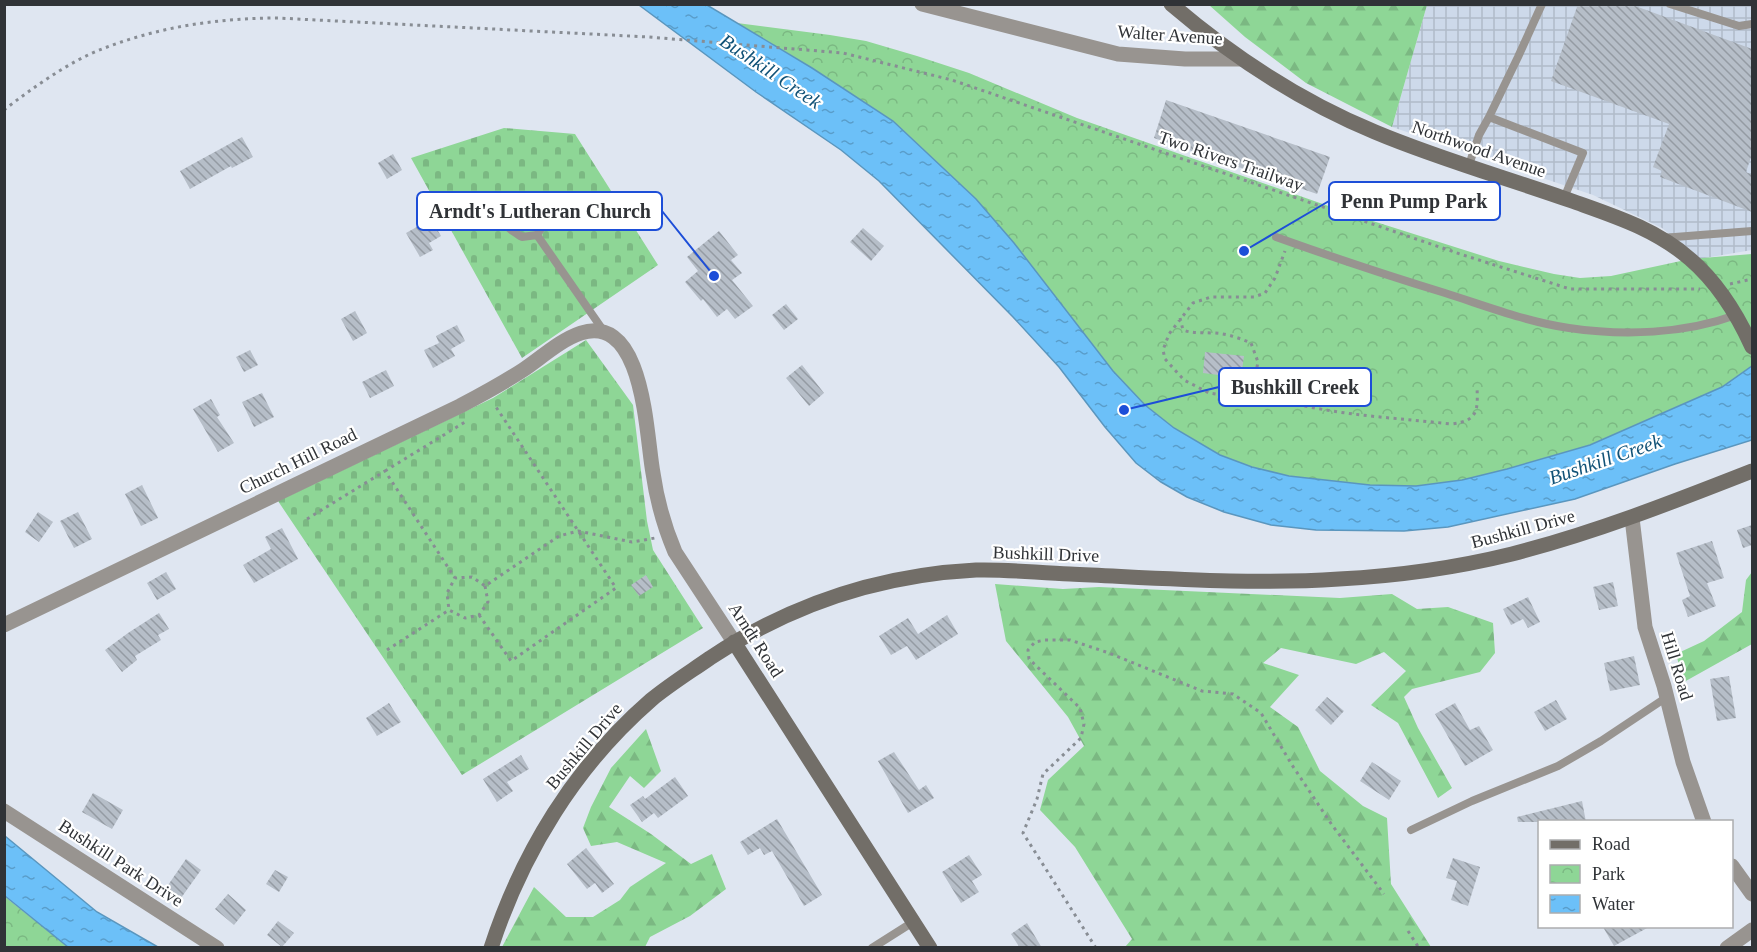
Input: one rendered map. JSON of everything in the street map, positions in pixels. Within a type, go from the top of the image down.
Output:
[{"type":"main road","name":"Northwood Avenue","points":[[1171,4],[1240,59],[1291,91],[1340,117],[1414,147],[1640,226],[1661,238],[1690,259],[1717,287],[1736,315],[1752,347]]},
{"type":"main road","name":"Bushkill Drive","points":[[491,948],[517,880],[543,830],[610,740],[654,698],[734,642],[800,608],[854,589],[932,575],[977,570],[1249,581],[1336,580],[1433,570],[1511,554],[1632,518],[1752,471]]},
{"type":"main road","name":"Arndt Road","points":[[734,642],[930,948]]},
{"type":"street","name":"Walter Avenue","points":[[922,4],[1118,54],[1185,59],[1240,59]]},
{"type":"street","name":"Church Hill Road","points":[[4,625],[360,452],[460,406],[502,383],[570,338],[590,331],[605,334]]},
{"type":"street","name":"Arndt Road","points":[[605,334],[628,355],[638,380],[646,417],[657,495],[668,536],[675,552],[734,642]]},
{"type":"street","name":"Hill Road","points":[[1632,518],[1645,627],[1667,697],[1683,762],[1703,820]]},
{"type":"street","name":"Bushkill Park Drive","points":[[4,811],[216,948]]},
{"type":"street","points":[[1733,869],[1752,894]]},
{"type":"street","points":[[1726,948],[1752,930]]},
{"type":"lane","points":[[1469,165],[1479,135],[1542,4]]},
{"type":"lane","points":[[1670,4],[1739,26],[1752,24]]},
{"type":"lane","points":[[1489,117],[1583,153],[1564,198]]},
{"type":"lane","points":[[530,196],[541,203],[546,214],[544,226],[537,235],[522,237],[511,230],[505,218],[509,205],[518,198],[530,196]]},
{"type":"lane","points":[[1661,238],[1752,231]]},
{"type":"lane","points":[[537,235],[605,334]]},
{"type":"lane","points":[[1276,237],[1514,315],[1568,328],[1620,332],[1682,329],[1713,324],[1736,315]]},
{"type":"lane","points":[[1411,830],[1472,801],[1558,766],[1601,741],[1667,697]]},
{"type":"lane","points":[[872,948],[913,922]]},
{"type":"path","name":"Two Rivers Trailway","points":[[4,110],[59,73],[100,50],[151,33],[192,24],[241,18],[649,37],[843,53],[952,81],[1460,254],[1570,289],[1693,290]]},
{"type":"path","points":[[1180,318],[1183,330],[1193,334],[1220,334],[1236,337],[1251,344],[1258,362],[1255,377],[1247,389],[1228,396],[1209,393],[1184,380],[1165,359],[1163,350],[1169,334],[1180,318],[1193,303],[1211,297],[1254,297],[1265,293],[1284,258],[1286,241]]},
{"type":"path","points":[[1738,282],[1752,279]]},
{"type":"path","points":[[1247,389],[1277,401],[1317,409],[1451,424],[1471,418],[1478,407],[1477,387]]},
{"type":"path","points":[[480,615],[511,661],[616,588],[495,404],[485,410]]},
{"type":"path","points":[[307,519],[465,422]]},
{"type":"path","points":[[385,471],[455,578]]},
{"type":"path","points":[[485,586],[559,536],[578,531],[632,542],[668,536]]},
{"type":"path","points":[[449,610],[465,618],[480,615],[488,602],[485,586],[472,577],[455,578]]},
{"type":"path","points":[[449,610],[447,593],[455,578]]},
{"type":"path","points":[[387,650],[449,610]]},
{"type":"path","points":[[1096,948],[1023,833],[1037,799],[1043,774],[1081,738],[1084,724],[1080,708],[1029,659],[1028,650],[1035,642],[1045,640],[1070,640],[1109,653],[1202,691],[1233,694],[1261,713],[1326,817],[1384,894]]},
{"type":"path","points":[[1408,931],[1419,948]]},
{"type":"shaded area","points":[[1427,5],[1752,5],[1752,250],[1699,259],[1662,228],[1593,195],[1392,127]]},
{"type":"green space","points":[[1209,5],[1427,5],[1392,127],[1306,83],[1245,37]]},
{"type":"green space","points":[[737,23],[866,41],[917,56],[969,73],[1077,118],[1357,216],[1499,261],[1554,274],[1580,278],[1611,276],[1690,259],[1752,254],[1752,366],[1722,387],[1590,445],[1462,480],[1416,486],[1370,485],[1289,476],[1252,467],[1220,455],[1174,428],[1145,405],[1113,371],[1014,243],[976,199],[893,121]]},
{"type":"green space","points":[[504,128],[575,134],[658,265],[522,358],[411,158]]},
{"type":"green space","points":[[586,340],[633,405],[647,521],[653,550],[703,628],[462,775],[278,501],[493,398]]},
{"type":"green space","points":[[1752,572],[1752,644],[1684,682],[1676,654],[1704,641],[1742,612],[1746,580]]},
{"type":"green space","points":[[995,584],[1063,589],[1099,587],[1340,598],[1392,594],[1417,609],[1448,607],[1493,623],[1495,653],[1480,672],[1412,689],[1404,697],[1418,728],[1452,788],[1438,798],[1398,723],[1371,705],[1406,671],[1384,652],[1356,664],[1281,648],[1263,663],[1299,675],[1270,707],[1298,727],[1320,771],[1363,806],[1387,818],[1391,884],[1431,947],[1125,947],[1132,939],[1075,847],[1040,810],[1048,780],[1084,746],[1068,717],[1006,641]]},
{"type":"green space","points":[[646,729],[661,771],[644,788],[630,776],[609,807],[651,834],[691,864],[712,854],[726,889],[690,916],[650,937],[645,947],[502,947],[534,887],[566,917],[593,917],[620,900],[630,887],[666,863],[617,842],[591,846],[583,828],[611,768]]},
{"type":"green space","points":[[4,896],[68,947],[5,947]]},
{"type":"water","points":[[639,5],[707,5],[812,68],[893,121],[976,199],[1014,243],[1113,371],[1145,405],[1174,428],[1220,455],[1252,467],[1289,476],[1370,485],[1416,486],[1462,480],[1590,445],[1722,387],[1752,366],[1752,440],[1575,499],[1448,527],[1404,531],[1316,530],[1271,525],[1224,512],[1187,497],[1161,482],[1136,463],[1059,367],[879,181],[841,150],[756,92]]},
{"type":"water","points":[[5,836],[97,912],[158,947],[68,947],[5,896]]},
{"type":"building","points":[[1578,4],[1630,4],[1752,49],[1752,154],[1746,172],[1752,175],[1752,212],[1660,177],[1662,171],[1653,167],[1669,124],[1551,81]]},
{"type":"building","points":[[1166,100],[1330,157],[1317,194],[1154,138]]},
{"type":"building","points":[[242,137],[253,157],[232,168],[231,166],[190,189],[180,171]]},
{"type":"building","points":[[393,154],[402,170],[387,179],[378,163]]},
{"type":"building","points":[[431,219],[441,236],[429,243],[433,250],[420,257],[406,233]]},
{"type":"building","points":[[863,228],[884,246],[871,261],[850,242]]},
{"type":"building","points":[[719,231],[738,255],[731,260],[742,273],[732,280],[753,306],[735,319],[727,309],[717,317],[703,299],[701,301],[685,282],[698,271],[687,257]]},
{"type":"building","points":[[786,304],[798,319],[784,330],[772,315]]},
{"type":"building","points":[[355,311],[367,333],[353,341],[341,319]]},
{"type":"building","points":[[457,325],[465,341],[451,349],[455,356],[433,368],[424,350],[439,343],[436,336]]},
{"type":"building","points":[[250,350],[258,365],[244,372],[236,357]]},
{"type":"building","points":[[1205,352],[1244,356],[1241,378],[1203,373]]},
{"type":"building","points":[[802,365],[824,393],[809,406],[786,378]]},
{"type":"building","points":[[386,370],[394,386],[370,398],[362,382]]},
{"type":"building","points":[[262,393],[274,417],[254,427],[242,402]]},
{"type":"building","points":[[211,399],[220,415],[217,417],[234,443],[218,452],[193,409]]},
{"type":"building","points":[[142,485],[158,518],[141,526],[125,494]]},
{"type":"building","points":[[38,512],[53,522],[39,542],[25,532]]},
{"type":"building","points":[[78,512],[92,539],[74,548],[60,521]]},
{"type":"building","points":[[1752,525],[1752,545],[1743,548],[1737,530]]},
{"type":"building","points":[[282,528],[298,559],[254,583],[243,565],[271,549],[265,537]]},
{"type":"building","points":[[1712,541],[1724,578],[1707,583],[1716,606],[1688,617],[1682,600],[1690,596],[1676,553]]},
{"type":"building","points":[[166,572],[176,589],[157,600],[147,583]]},
{"type":"building","points":[[646,575],[653,587],[639,596],[631,585]]},
{"type":"building","points":[[1613,582],[1618,606],[1599,610],[1593,587]]},
{"type":"building","points":[[1528,597],[1540,622],[1528,628],[1523,619],[1511,625],[1503,609]]},
{"type":"building","points":[[159,613],[169,629],[158,635],[161,640],[135,656],[137,660],[122,672],[105,650]]},
{"type":"building","points":[[947,615],[958,634],[916,660],[907,646],[891,655],[879,636],[908,618],[918,634]]},
{"type":"building","points":[[1634,656],[1640,685],[1610,691],[1604,663]]},
{"type":"building","points":[[1729,676],[1736,718],[1717,721],[1710,679]]},
{"type":"building","points":[[1327,697],[1344,711],[1331,725],[1315,710]]},
{"type":"building","points":[[1556,700],[1567,719],[1545,731],[1534,712]]},
{"type":"building","points":[[389,703],[401,722],[377,736],[366,718]]},
{"type":"building","points":[[1455,703],[1470,730],[1479,726],[1493,750],[1465,766],[1435,714]]},
{"type":"building","points":[[894,752],[919,790],[926,785],[934,798],[908,813],[878,761]]},
{"type":"building","points":[[521,755],[529,769],[507,782],[513,791],[497,802],[483,779]]},
{"type":"building","points":[[1372,762],[1401,781],[1389,800],[1360,781]]},
{"type":"building","points":[[675,777],[688,796],[658,818],[654,813],[642,822],[630,805],[643,796],[645,799]]},
{"type":"building","points":[[93,793],[123,810],[112,829],[82,812]]},
{"type":"building","points":[[1582,801],[1586,820],[1518,822],[1517,817]]},
{"type":"building","points":[[777,819],[822,895],[804,906],[772,851],[764,855],[760,848],[748,855],[740,842]]},
{"type":"building","points":[[586,848],[614,884],[602,893],[595,883],[587,889],[567,864]]},
{"type":"building","points":[[969,855],[982,875],[972,881],[979,892],[961,903],[942,872]]},
{"type":"building","points":[[1453,858],[1480,867],[1468,906],[1451,900],[1457,881],[1446,878]]},
{"type":"building","points":[[186,859],[201,870],[181,898],[166,888]]},
{"type":"building","points":[[275,870],[288,877],[279,892],[266,884]]},
{"type":"building","points":[[228,894],[246,910],[234,925],[215,909]]},
{"type":"building","points":[[278,921],[294,933],[282,947],[267,935]]},
{"type":"building","points":[[1027,923],[1042,948],[1020,948],[1011,934]]},
{"type":"building","points":[[1604,928],[1647,928],[1614,946]]},
{"type":"place","name":"Penn Pump Park","points":[[1244,251]]},
{"type":"place","name":"Arndt's Lutheran Church","points":[[714,276]]},
{"type":"place","name":"Bushkill Creek","points":[[1124,410]]}]
